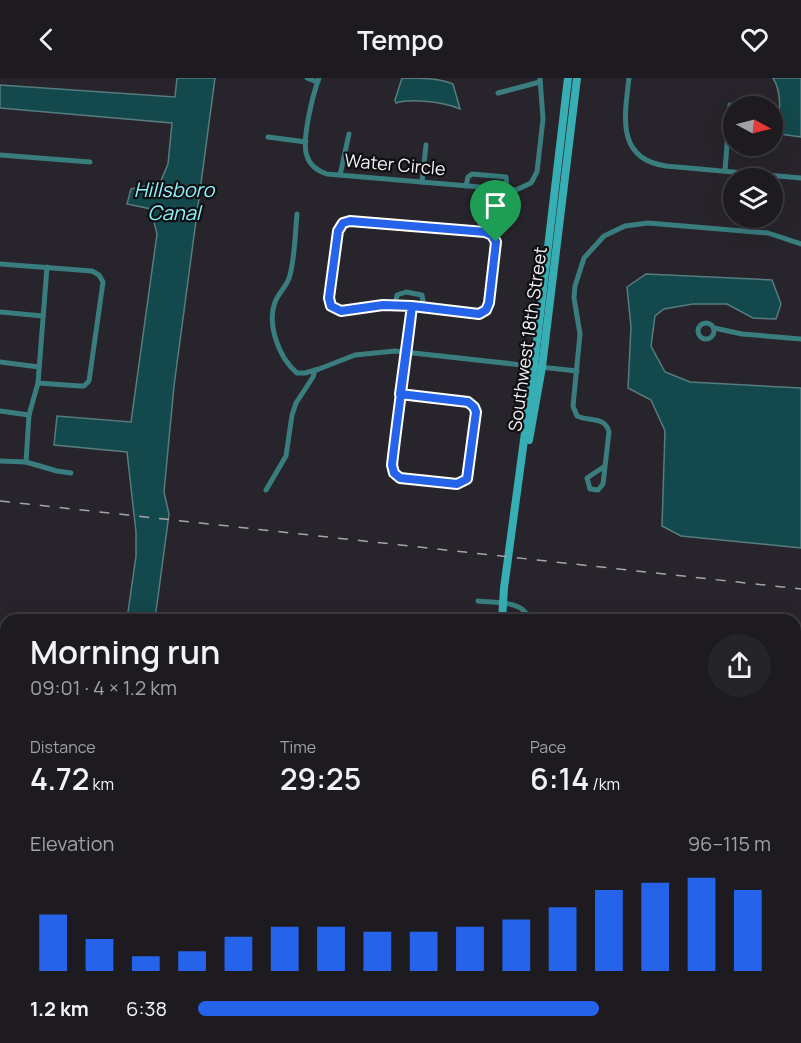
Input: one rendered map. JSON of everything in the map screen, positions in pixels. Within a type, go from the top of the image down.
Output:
[{"type":"main road","name":"Southwest 18th Street","points":[[538,367],[568,78]]},
{"type":"main road","name":"Southwest 18th Street","points":[[503,614],[509,587],[577,78]]},
{"type":"street","points":[[307,78],[318,80]]},
{"type":"street","points":[[629,78],[624,126],[629,142],[640,155],[660,165],[723,171]]},
{"type":"street","name":"Water Circle","points":[[318,80],[311,105],[306,142],[307,158],[314,168],[323,173],[340,175],[507,189],[520,189],[527,186],[537,172],[543,119],[540,80]]},
{"type":"street","points":[[498,93],[540,80]]},
{"type":"street","points":[[340,175],[349,134]]},
{"type":"street","points":[[268,137],[306,142]]},
{"type":"street","points":[[422,182],[426,145]]},
{"type":"street","points":[[0,155],[90,162]]},
{"type":"street","points":[[466,186],[468,177],[472,174],[506,177],[507,189]]},
{"type":"street","points":[[783,176],[801,178]]},
{"type":"street","points":[[297,214],[289,279],[276,299],[273,311],[277,344],[285,360],[297,373],[315,370],[355,355],[380,351],[577,371]]},
{"type":"street","points":[[350,221],[485,232],[492,235],[496,246],[489,303],[486,310],[479,314],[395,305],[341,311],[331,306],[329,298],[338,231],[343,223],[350,221]]},
{"type":"street","points":[[605,466],[586,478],[590,489],[596,491],[601,488],[604,480],[609,432],[607,424],[582,419],[574,412],[580,334],[575,304],[575,286],[581,263],[591,249],[609,233],[631,224],[648,223],[768,233],[801,244]]},
{"type":"street","points":[[0,264],[92,271],[101,278],[103,286],[89,381],[84,386],[38,383]]},
{"type":"street","points":[[26,462],[29,415],[38,383],[47,267]]},
{"type":"street","points":[[395,305],[397,295],[406,292],[422,295],[424,308]]},
{"type":"street","points":[[400,394],[468,402],[474,407],[477,416],[469,476],[464,482],[457,484],[404,479],[394,473],[392,465],[400,394],[412,306]]},
{"type":"street","points":[[0,312],[43,316]]},
{"type":"street","points":[[714,328],[742,334],[801,339]]},
{"type":"street","points":[[0,362],[39,367]]},
{"type":"street","points":[[266,490],[286,456],[296,403],[315,370]]},
{"type":"street","points":[[0,411],[29,415]]},
{"type":"street","points":[[0,461],[26,462],[71,473]]},
{"type":"street","points":[[478,601],[520,607],[526,610],[527,614]]},
{"type":"water","name":"Hillsboro Canal","points":[[177,78],[215,78],[174,386],[164,492],[169,514],[156,614],[128,614],[136,556],[136,532],[127,452],[54,445],[57,416],[131,422],[157,234],[151,209],[127,204],[131,189],[160,183],[168,164],[172,123],[0,108],[0,85],[175,97]]},
{"type":"water","points":[[402,78],[435,79],[453,84],[460,109],[446,104],[428,102],[396,103]]},
{"type":"water","points":[[773,78],[801,78],[801,137],[783,134],[783,96],[779,96]]},
{"type":"water","points":[[646,274],[772,280],[781,304],[776,319],[753,318],[727,304],[693,304],[664,309],[655,316],[651,346],[665,372],[690,382],[801,388],[801,548],[681,536],[662,526],[665,431],[651,400],[628,388],[631,327],[627,287]]},
{"type":"railway","points":[[0,501],[801,589]]},
{"type":"route","points":[[496,242],[489,303],[483,313],[412,306],[400,394],[392,465],[394,473],[400,478],[457,484],[464,482],[469,476],[477,416],[474,407],[468,402],[400,394],[407,352],[412,306],[383,305],[341,311],[333,309],[329,298],[340,226],[350,221],[485,232],[492,235],[496,242]]}]
